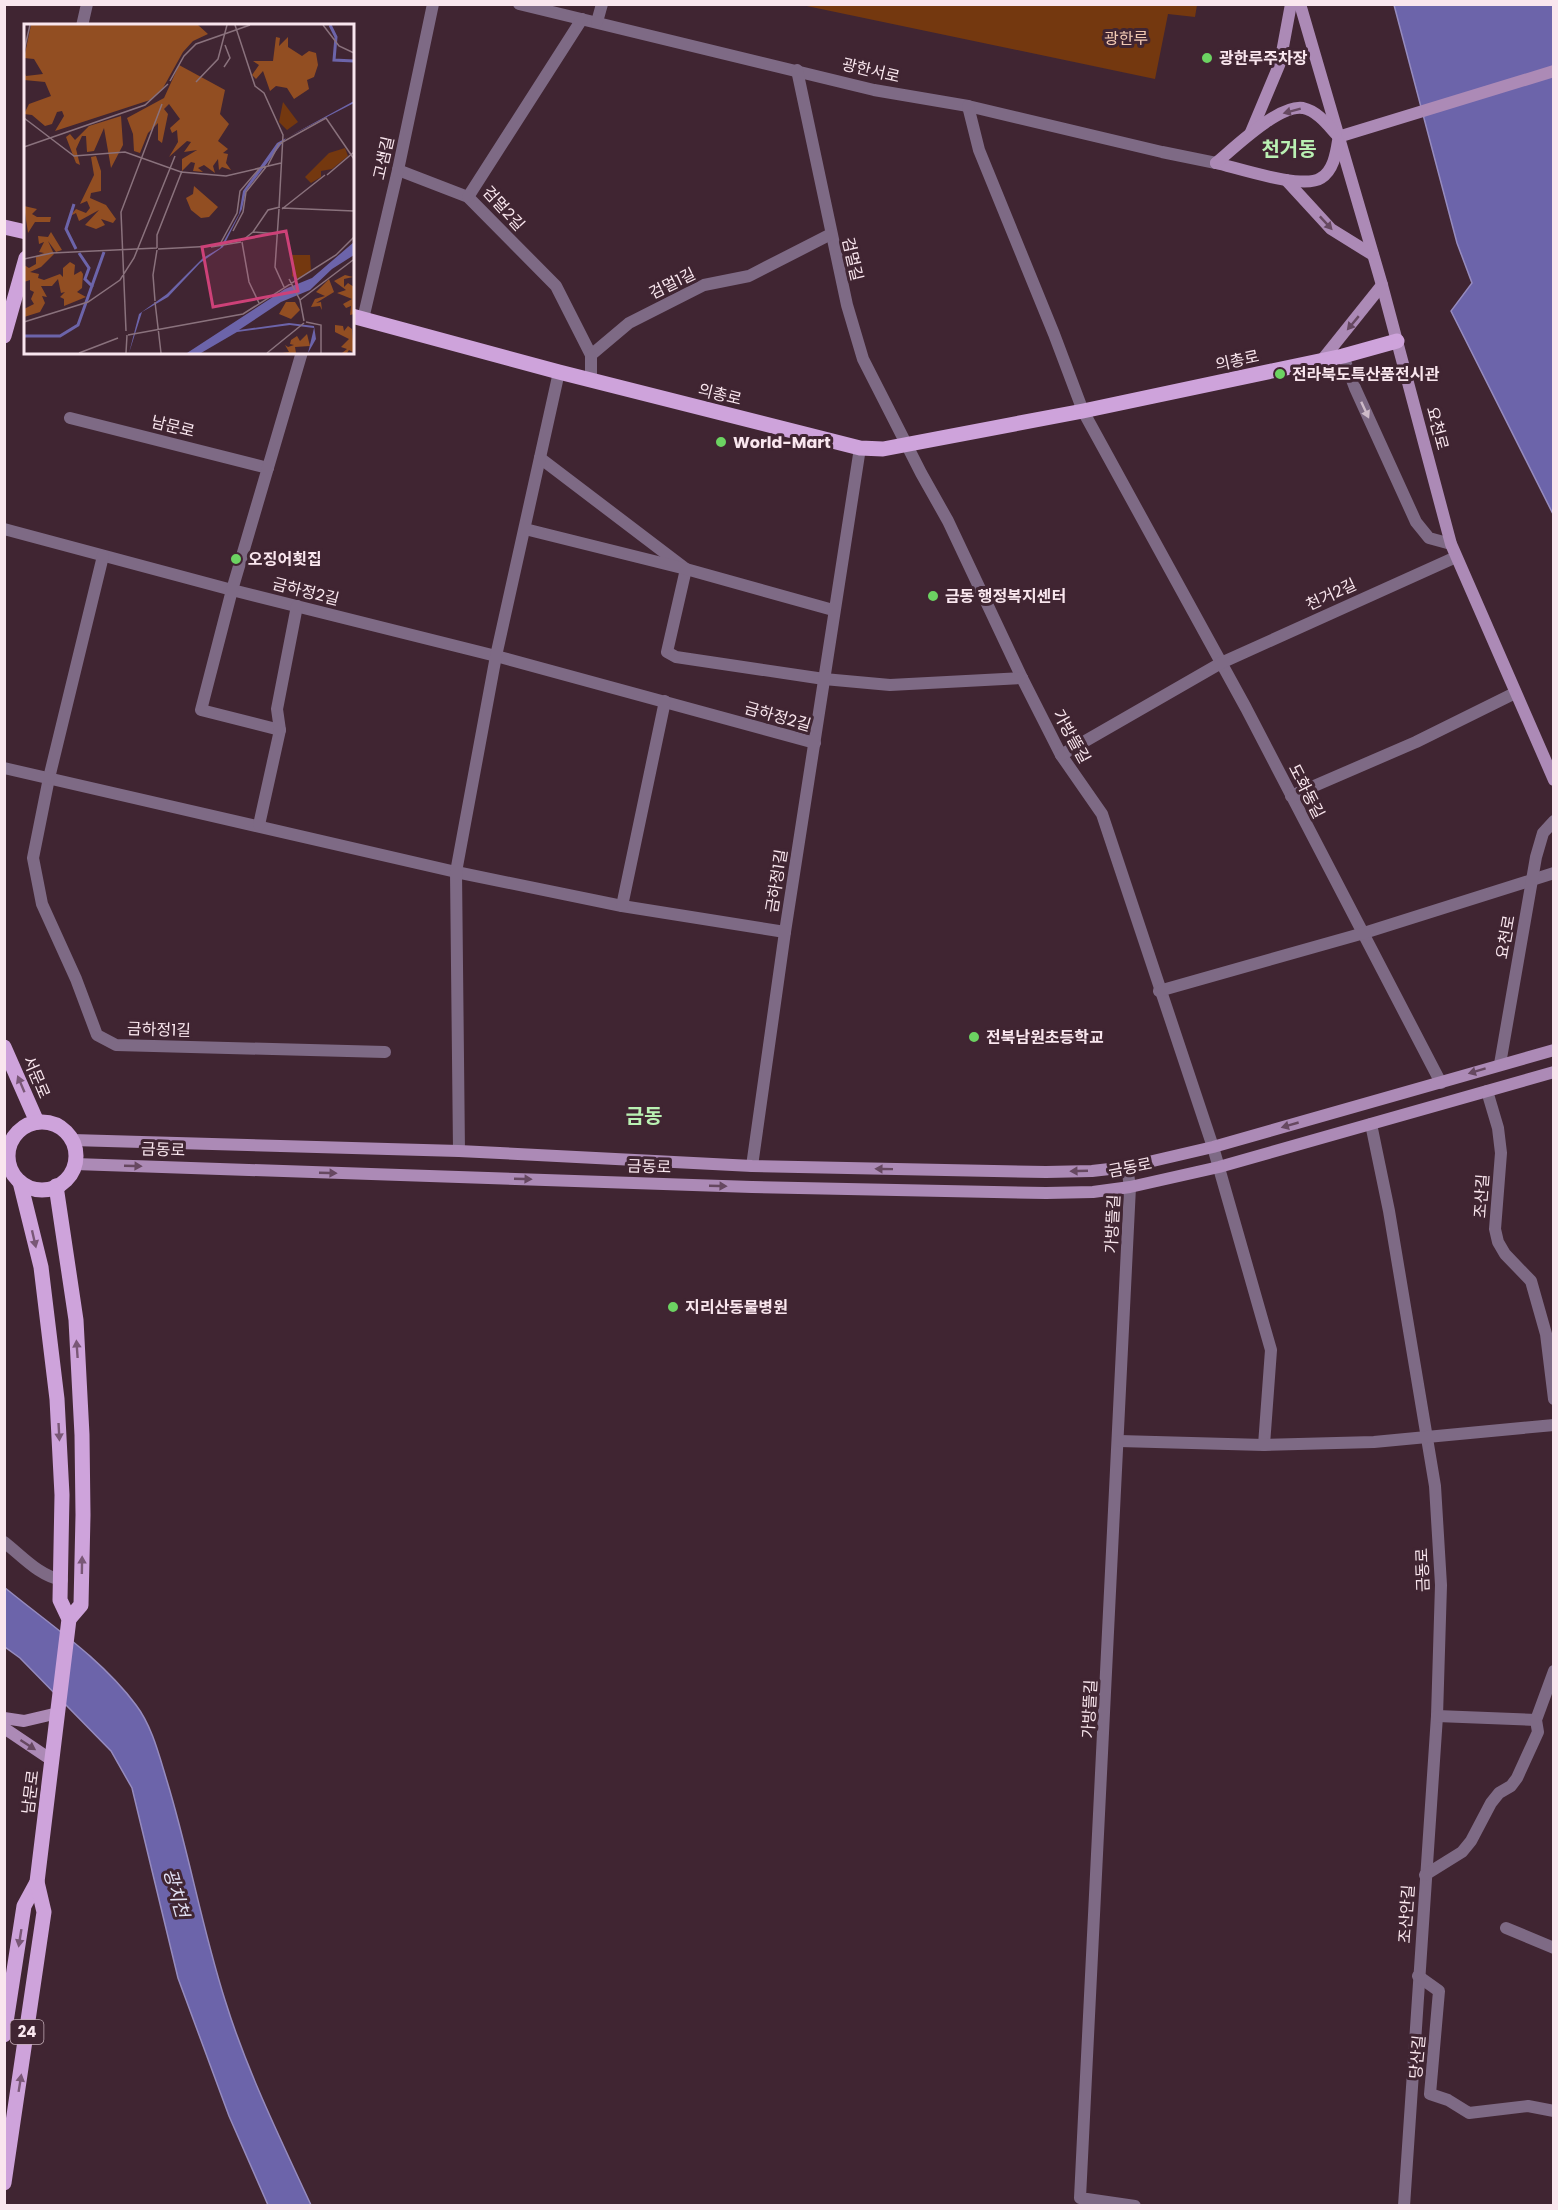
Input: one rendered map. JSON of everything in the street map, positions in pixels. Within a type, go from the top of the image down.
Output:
[{"type":"main road","points":[[4,227],[24,232]]},
{"type":"main road","points":[[4,336],[24,265]]},
{"type":"main road","name":"의총로","points":[[358,317],[559,372],[860,448],[883,449],[1083,411],[1343,356],[1397,341]]},
{"type":"main road","name":"서문로","points":[[4,1047],[37,1122]]},
{"type":"main road","points":[[48,1122],[59,1126],[72,1140],[76,1153],[75,1164],[70,1175],[56,1186],[41,1190],[30,1188],[13,1174],[8,1152],[11,1141],[26,1125],[48,1122]]},
{"type":"main road","points":[[4,1124],[11,1141]]},
{"type":"main road","points":[[20,1182],[41,1267],[57,1399],[62,1495],[60,1600],[69,1619],[81,1605],[83,1515],[81,1397],[76,1320],[56,1186]]},
{"type":"main road","points":[[57,1399],[81,1397]]},
{"type":"main road","name":"남문로","points":[[4,2183],[44,1912],[37,1882],[69,1619]]},
{"type":"main road","name":"남문로","points":[[4,2035],[24,1906],[37,1882]]},
{"type":"street","points":[[82,24],[87,4]]},
{"type":"street","name":"고샘길","points":[[358,317],[398,170],[433,4]]},
{"type":"street","name":"광한서로","points":[[519,4],[874,90],[968,106],[1216,163]]},
{"type":"street","points":[[597,22],[602,4]]},
{"type":"street","points":[[1251,133],[1280,63],[1291,4]]},
{"type":"street","name":"요천로","points":[[1300,4],[1382,285],[1451,544],[1554,780]]},
{"type":"street","name":"검멀2길","points":[[582,19],[468,197],[556,286],[591,355]]},
{"type":"street","name":"검멀길","points":[[797,70],[849,315],[863,359],[908,446]]},
{"type":"street","points":[[1338,137],[1554,71]]},
{"type":"street","points":[[968,106],[979,150],[1083,411]]},
{"type":"street","points":[[1302,108],[1312,111],[1322,118],[1338,137],[1336,153],[1327,174],[1319,180],[1287,180],[1216,163],[1251,133],[1286,111],[1302,108]]},
{"type":"street","points":[[398,170],[468,197]]},
{"type":"street","points":[[1287,180],[1331,229],[1373,255]]},
{"type":"street","name":"검멀1길","points":[[591,355],[629,323],[704,285],[749,276],[831,234]]},
{"type":"street","points":[[1322,360],[1382,285]]},
{"type":"street","points":[[280,730],[201,710],[232,590],[301,354]]},
{"type":"street","points":[[591,355],[591,379]]},
{"type":"street","points":[[1343,356],[1416,522],[1430,538],[1451,544]]},
{"type":"street","points":[[459,1151],[456,872],[496,656],[559,372]]},
{"type":"street","name":"도화동길","points":[[1083,411],[1246,708],[1441,1083]]},
{"type":"street","name":"남문로","points":[[70,418],[268,468]]},
{"type":"street","name":"가방뜰길","points":[[908,446],[948,521],[1061,754],[1102,814],[1213,1147]]},
{"type":"street","name":"금하정2길","points":[[4,529],[232,590],[664,700],[815,743],[833,610],[860,448]]},
{"type":"street","points":[[540,458],[686,569]]},
{"type":"street","points":[[525,529],[686,569],[833,610]]},
{"type":"street","name":"금하정1길","points":[[103,556],[49,778],[33,858],[42,904],[76,979],[97,1035],[116,1045],[385,1052]]},
{"type":"street","name":"천거2길","points":[[1221,663],[1456,557]]},
{"type":"street","points":[[686,569],[667,652],[676,657],[824,679],[890,685],[1023,678]]},
{"type":"street","points":[[259,825],[280,730],[277,709],[297,606]]},
{"type":"street","points":[[1061,754],[1221,663]]},
{"type":"street","points":[[1291,796],[1416,742],[1515,693]]},
{"type":"street","points":[[622,906],[664,700]]},
{"type":"street","name":"금하정1길","points":[[4,768],[456,872],[622,906],[785,932],[815,743]]},
{"type":"street","name":"요천로","points":[[1500,1064],[1532,879],[1543,833],[1554,821]]},
{"type":"street","points":[[1160,991],[1364,933],[1554,873]]},
{"type":"street","points":[[752,1166],[785,932]]},
{"type":"street","name":"금동로","points":[[72,1140],[459,1151],[752,1166],[1092,1171],[1127,1167],[1213,1147],[1554,1050]]},
{"type":"street","name":"금동로","points":[[75,1164],[740,1187],[1046,1194],[1093,1192],[1130,1187],[1219,1167],[1554,1072]]},
{"type":"street","name":"조산길","points":[[1487,1091],[1498,1128],[1501,1153],[1495,1229],[1498,1242],[1505,1254],[1531,1281],[1546,1334],[1554,1399]]},
{"type":"street","name":"금동로","points":[[1371,1124],[1389,1211],[1435,1486],[1441,1585],[1437,1716],[1425,1875]]},
{"type":"street","points":[[1213,1147],[1271,1350],[1264,1445]]},
{"type":"street","name":"가방뜰길","points":[[1127,1167],[1130,1187],[1119,1441],[1080,2202],[1135,2205]]},
{"type":"street","points":[[1119,1441],[1264,1445],[1374,1442],[1554,1425]]},
{"type":"street","points":[[4,1542],[41,1572],[53,1579],[62,1580]]},
{"type":"street","name":"조산안길","points":[[1404,2205],[1425,1875],[1462,1852],[1471,1841],[1491,1803],[1517,1778],[1538,1732],[1536,1720],[1554,1671]]},
{"type":"street","points":[[4,1718],[24,1721],[58,1710]]},
{"type":"street","points":[[1437,1716],[1536,1720]]},
{"type":"street","points":[[4,1728],[52,1761]]},
{"type":"street","points":[[1506,1928],[1554,1948]]},
{"type":"street","name":"당산길","points":[[1418,1976],[1439,1991],[1430,2094],[1448,2100],[1469,2113],[1528,2106],[1554,2111]]},
{"type":"green space","name":"광한루","points":[[802,5],[1197,5],[1195,17],[1168,14],[1155,79]]},
{"type":"water","points":[[1394,5],[1553,5],[1553,514],[1451,311],[1472,283],[1457,243]]},
{"type":"water","name":"광치천","points":[[4,1587],[74,1642],[107,1672],[142,1713],[151,1731],[175,1808],[209,1946],[243,2053],[311,2205],[268,2205],[229,2116],[178,1978],[132,1788],[111,1751],[20,1658],[5,1647]]},
{"type":"place","name":"광한루주차장","points":[[1207,58]]},
{"type":"place","name":"전라북도특산품전시관","points":[[1280,374]]},
{"type":"place","name":"World-Mart","points":[[721,442]]},
{"type":"place","name":"오징어횟집","points":[[236,559]]},
{"type":"place","name":"금동 행정복지센터","points":[[933,596]]},
{"type":"place","name":"전북남원초등학교","points":[[974,1037]]},
{"type":"place","name":"지리산동물병원","points":[[673,1307]]},
{"type":"district","name":"천거동","points":[[1289,149]]},
{"type":"district","name":"금동","points":[[644,1116]]}]
